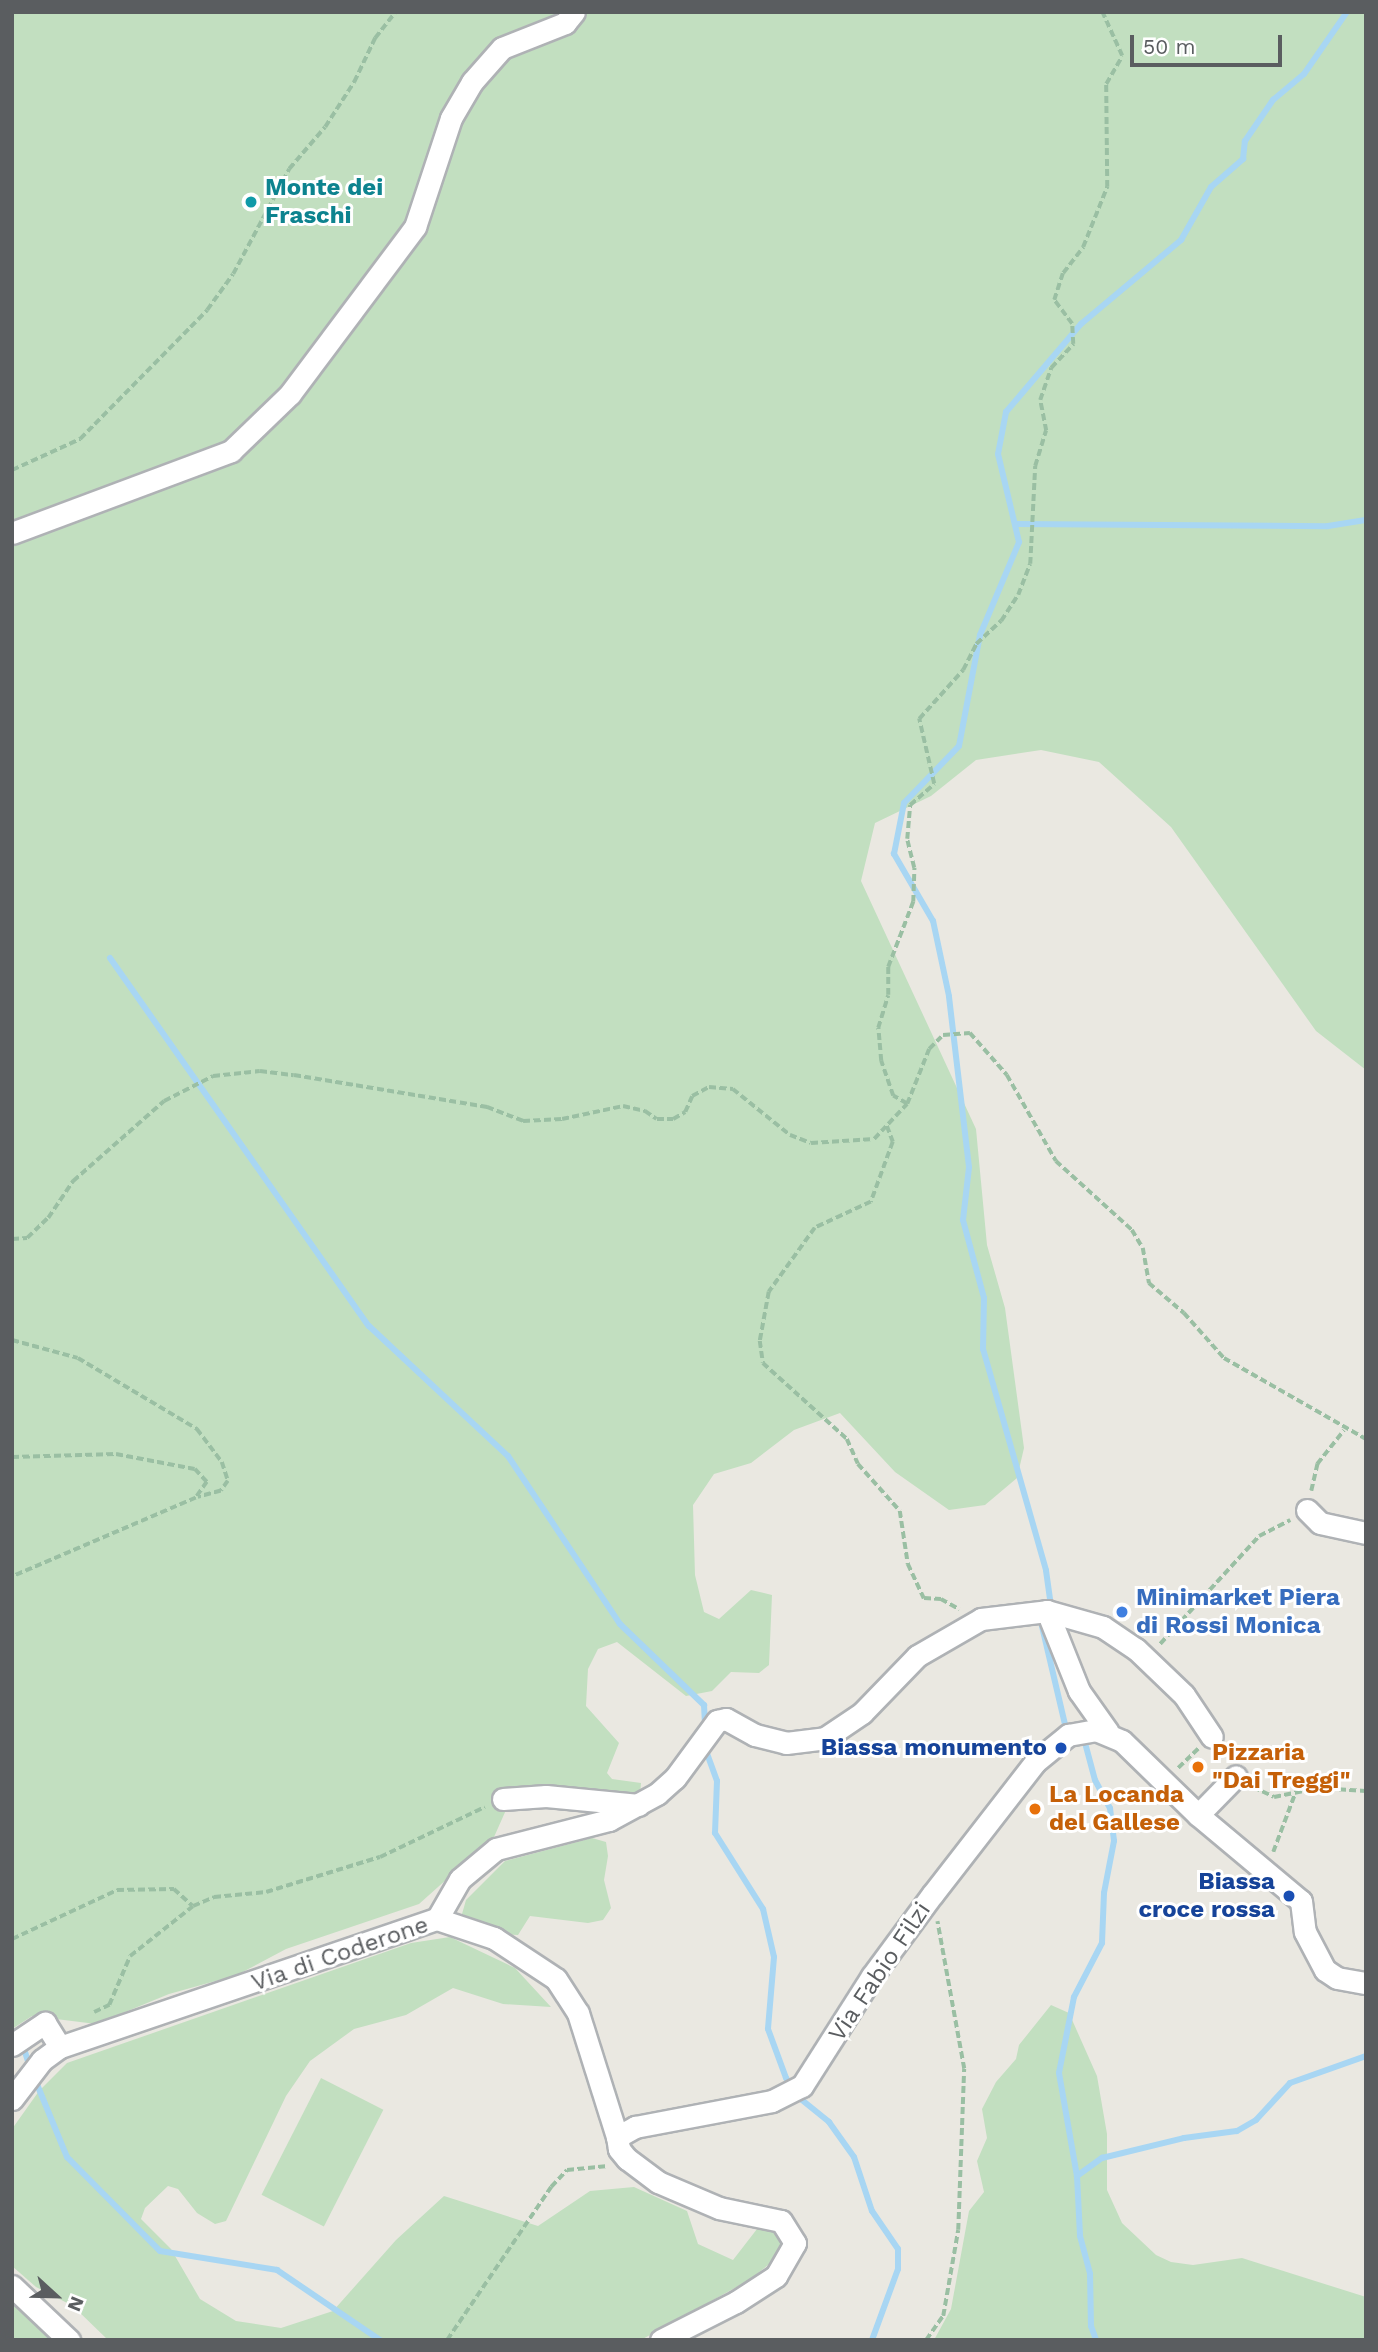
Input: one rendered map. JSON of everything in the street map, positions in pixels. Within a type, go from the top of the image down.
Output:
[{"type":"street","points":[[12,533],[231,451],[290,394],[415,227],[451,118],[472,82],[502,48],[565,23],[574,12]]},
{"type":"street","points":[[1307,1510],[1321,1523],[1366,1533]]},
{"type":"street","points":[[1047,1611],[1079,1691],[1108,1732],[1164,1780],[1198,1815],[1251,1855],[1279,1887],[1301,1900],[1305,1932],[1316,1961],[1337,1978],[1366,1983]]},
{"type":"street","points":[[437,1919],[460,1879],[496,1849],[609,1820],[639,1805],[676,1778],[717,1721],[726,1719],[755,1735],[786,1743],[825,1738],[862,1713],[917,1656],[969,1624],[1047,1611],[1103,1627],[1147,1659],[1184,1695],[1212,1737]]},
{"type":"street","name":"Via Fabio Filzi","points":[[617,2137],[635,2127],[772,2101],[802,2086],[872,1976],[932,1895],[1054,1742],[1082,1729],[1108,1732]]},
{"type":"street","points":[[1198,1815],[1236,1776]]},
{"type":"street","points":[[503,1799],[546,1796],[639,1805]]},
{"type":"street","name":"Via di Coderone","points":[[12,2099],[42,2060],[60,2047],[437,1919],[494,1938],[556,1979],[578,2013],[617,2137]]},
{"type":"street","points":[[12,2045],[46,2023],[60,2047]]},
{"type":"street","points":[[617,2137],[619,2149],[627,2159],[684,2195],[730,2211],[781,2221],[795,2243],[776,2276],[736,2302],[661,2340]]},
{"type":"street","points":[[12,2286],[69,2340]]},
{"type":"path","points":[[12,470],[80,439],[207,310],[233,274],[289,169],[325,127],[354,82],[374,38],[395,12]]},
{"type":"path","points":[[907,1104],[893,1096],[881,1061],[878,1028],[888,995],[888,967],[913,902],[914,869],[907,839],[910,805],[934,784],[919,719],[964,670],[976,644],[1001,621],[1018,595],[1030,564],[1035,466],[1046,431],[1040,400],[1051,369],[1073,344],[1072,324],[1054,300],[1063,273],[1083,247],[1107,187],[1107,84],[1122,56],[1102,12]]},
{"type":"path","points":[[12,1239],[27,1238],[41,1225],[73,1181],[164,1101],[213,1076],[260,1071],[294,1075],[487,1107],[523,1121],[562,1119],[623,1106],[645,1111],[657,1119],[673,1119],[685,1112],[692,1096],[709,1087],[733,1089],[790,1135],[811,1143],[874,1139],[907,1104],[929,1049],[943,1035],[970,1033],[1007,1075],[1056,1160],[1132,1230],[1143,1248],[1149,1283],[1184,1313],[1224,1358],[1344,1430],[1366,1439]]},
{"type":"path","points":[[887,1126],[893,1142],[871,1202],[815,1227],[769,1292],[760,1341],[763,1363],[847,1439],[858,1464],[900,1511],[908,1564],[923,1598],[956,1605],[969,1624]]},
{"type":"path","points":[[12,1340],[78,1358],[197,1429],[222,1462],[228,1481],[221,1491],[196,1498],[12,1577]]},
{"type":"path","points":[[1147,1659],[1259,1536],[1307,1510],[1317,1464],[1344,1430]]},
{"type":"path","points":[[12,1457],[116,1454],[162,1461],[205,1475],[207,1482],[196,1498]]},
{"type":"path","points":[[1164,1780],[1212,1737]]},
{"type":"path","points":[[1236,1776],[1274,1797],[1294,1796],[1318,1788],[1366,1791]]},
{"type":"path","points":[[1251,1855],[1276,1851],[1294,1796]]},
{"type":"path","points":[[88,2015],[109,2005],[130,1956],[193,1906],[214,1897],[266,1892],[380,1857],[503,1799]]},
{"type":"path","points":[[12,1939],[117,1890],[174,1889],[193,1906]]},
{"type":"path","points":[[926,2340],[943,2316],[958,2230],[964,2069],[932,1895]]},
{"type":"path","points":[[447,2340],[532,2213],[567,2170],[621,2167],[627,2159]]},
{"type":"green space","points":[[12,12],[1366,12],[1366,1070],[1316,1031],[1171,827],[1099,762],[1041,750],[976,760],[931,796],[875,823],[861,881],[976,1129],[987,1245],[1005,1308],[1024,1448],[1017,1478],[985,1505],[949,1510],[895,1472],[840,1413],[794,1430],[751,1463],[714,1474],[693,1505],[695,1575],[704,1612],[719,1619],[751,1590],[772,1595],[769,1665],[759,1673],[731,1672],[712,1691],[686,1696],[617,1642],[598,1649],[588,1669],[586,1706],[619,1743],[607,1773],[612,1779],[641,1783],[640,1795],[528,1787],[506,1810],[494,1837],[419,1904],[286,1949],[237,1975],[169,1994],[96,2024],[32,2016],[12,2029]]},
{"type":"green space","points":[[592,1838],[606,1842],[608,1856],[604,1880],[611,1908],[603,1920],[588,1923],[530,1916],[518,1935],[502,1934],[462,1914],[466,1900],[505,1861]]},
{"type":"green space","points":[[450,1937],[515,1968],[551,2007],[503,2004],[453,1988],[406,2015],[354,2029],[310,2061],[286,2096],[226,2221],[215,2224],[197,2213],[178,2189],[168,2186],[145,2208],[141,2219],[171,2249],[200,2299],[236,2321],[281,2328],[333,2311],[396,2240],[444,2196],[538,2226],[590,2191],[634,2187],[687,2211],[698,2244],[733,2260],[757,2229],[775,2228],[785,2245],[780,2255],[751,2279],[641,2340],[108,2340],[73,2306],[36,2287],[12,2266],[12,2129],[39,2091],[67,2063],[411,1943]]},
{"type":"green space","points":[[1051,2005],[1069,2013],[1097,2076],[1107,2134],[1107,2190],[1122,2223],[1156,2255],[1171,2262],[1193,2265],[1242,2258],[1366,2297],[1366,2340],[934,2340],[951,2309],[969,2211],[984,2192],[977,2161],[987,2138],[982,2109],[996,2082],[1016,2059],[1019,2045]]},
{"type":"green space","points":[[321,2078],[383,2110],[324,2227],[262,2195]]},
{"type":"green space","points":[[12,2301],[53,2340],[12,2340]]},
{"type":"waterway","points":[[1050,1599],[1046,1570],[983,1349],[984,1298],[963,1220],[969,1167],[949,996],[933,921],[894,854],[904,803],[959,746],[980,635],[1019,542],[998,454],[1006,412],[1081,324],[1181,240],[1211,187],[1243,159],[1245,141],[1273,100],[1304,74],[1347,12]]},
{"type":"waterway","points":[[1015,524],[1328,526],[1366,520]]},
{"type":"waterway","points":[[110,958],[369,1326],[508,1456],[620,1624],[704,1705],[705,1727]]},
{"type":"waterway","points":[[1041,1622],[1065,1724]]},
{"type":"waterway","points":[[1084,1739],[1095,1780],[1110,1808],[1114,1841],[1104,1893],[1102,1943],[1074,1997],[1059,2073],[1077,2176],[1080,2236],[1090,2274],[1091,2326],[1096,2340]]},
{"type":"waterway","points":[[705,1748],[717,1781],[715,1833],[763,1909],[774,1957],[768,2029],[786,2078],[802,2100],[829,2122],[854,2157],[872,2211],[898,2249],[898,2269],[872,2340]]},
{"type":"waterway","points":[[25,2052],[30,2067]]},
{"type":"waterway","points":[[1077,2176],[1102,2158],[1184,2138],[1237,2131],[1256,2120],[1290,2083],[1366,2056]]},
{"type":"waterway","points":[[34,2077],[67,2157],[160,2251],[277,2270],[380,2340]]},
{"type":"place","name":"Monte dei Fraschi","points":[[251,202]]},
{"type":"place","name":"Minimarket Piera di Rossi Monica","points":[[1122,1612]]},
{"type":"place","name":"Biassa monumento","points":[[1061,1748]]},
{"type":"place","name":"Pizzaria \"Dai Treggi\"","points":[[1198,1767]]},
{"type":"place","name":"La Locanda del Gallese","points":[[1035,1809]]},
{"type":"place","name":"Biassa croce rossa","points":[[1289,1896]]}]
